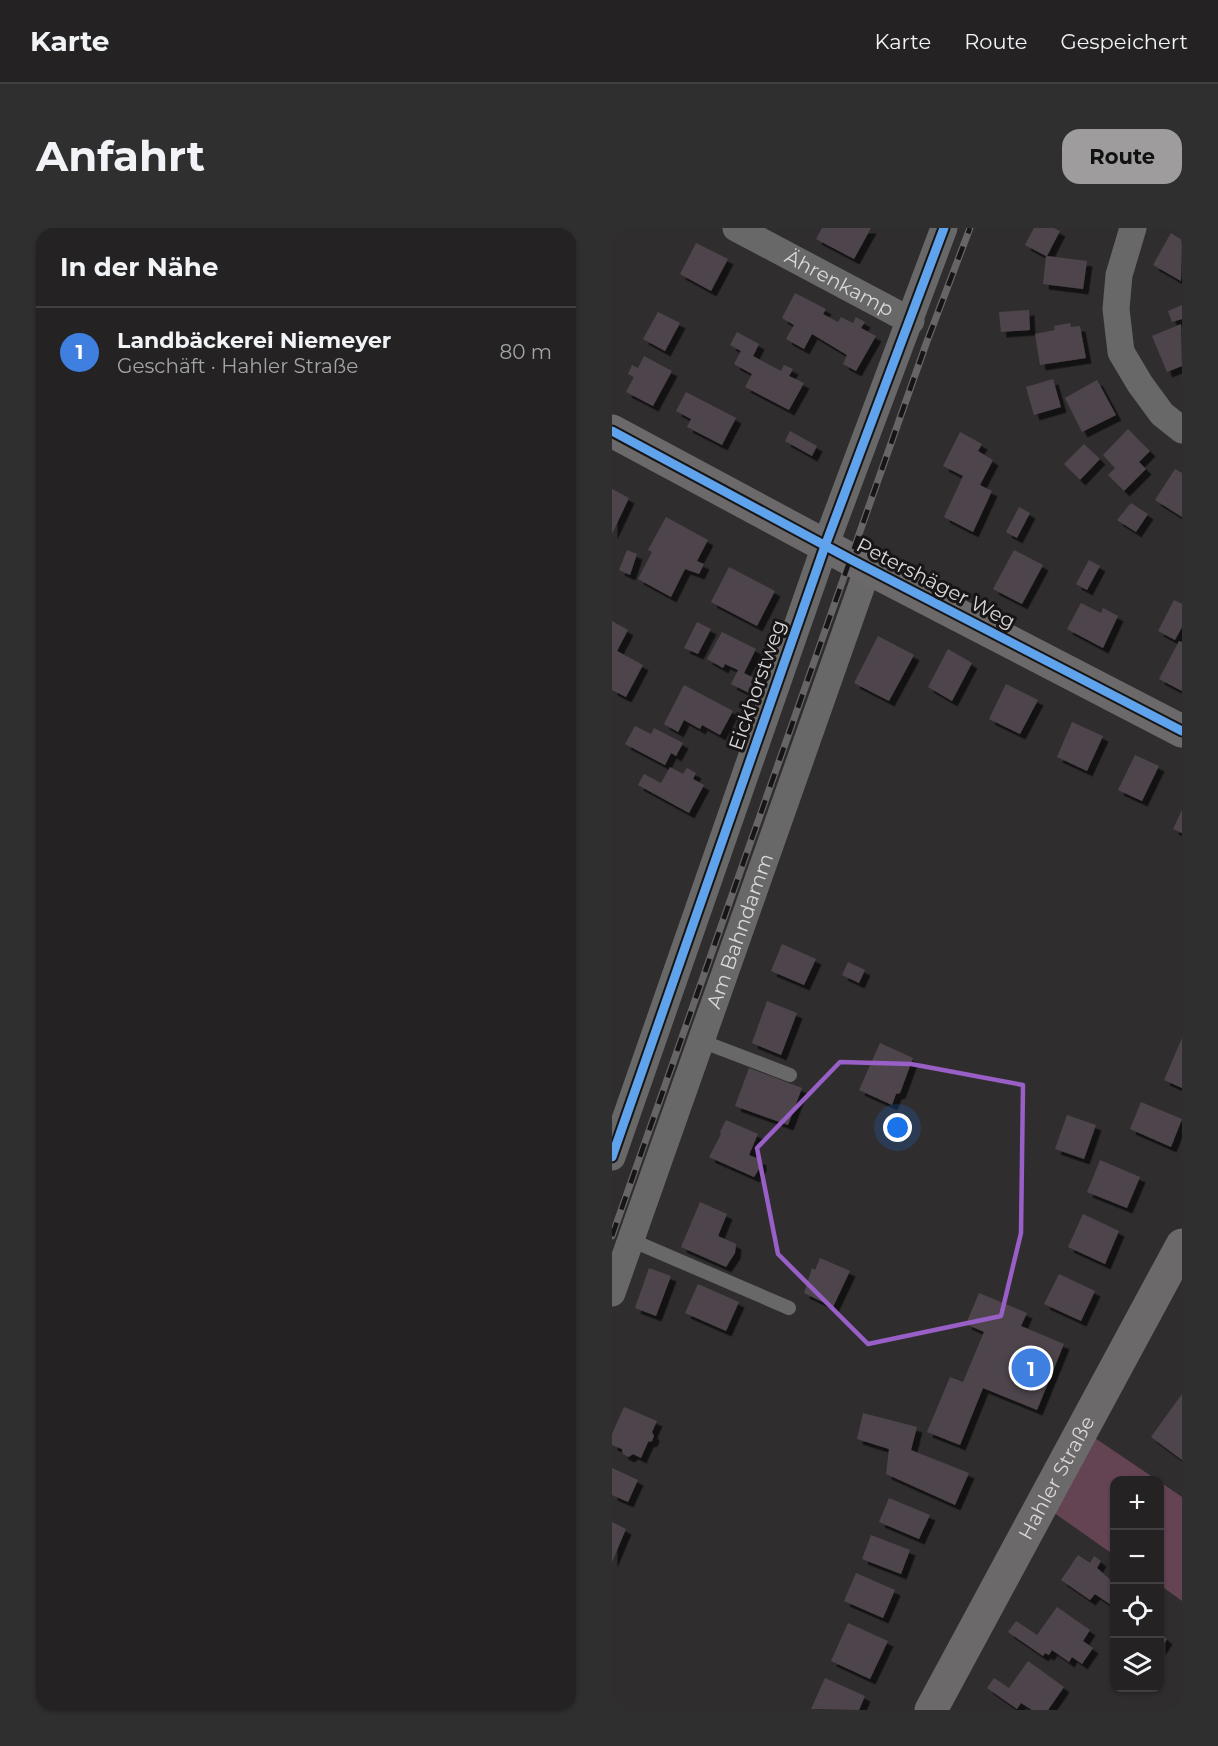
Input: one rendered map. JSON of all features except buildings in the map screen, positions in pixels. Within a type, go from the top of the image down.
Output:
[{"type":"street","name":"Ährenkamp","points":[[736,228],[911,321]]},
{"type":"street","name":"Eickhorstweg","points":[[612,1157],[825,546],[944,228]]},
{"type":"street","points":[[1133,228],[1119,275],[1116,309],[1121,352],[1140,384],[1162,414],[1182,430]]},
{"type":"street","name":"Petershäger Weg","points":[[612,431],[825,546],[1182,731]]},
{"type":"street","name":"Am Bahndamm","points":[[612,1293],[868,568]]},
{"type":"street","name":"Hahler Straße","points":[[931,1710],[1182,1245]]},
{"type":"lane","points":[[701,1041],[790,1075]]},
{"type":"lane","points":[[631,1240],[789,1308]]},
{"type":"highlighted area","points":[[840,1062],[911,1064],[1023,1085],[1021,1233],[1001,1316],[868,1344],[778,1254],[757,1148]]},
{"type":"shaded area","points":[[1089,1434],[1151,1476],[1110,1476],[1110,1552],[1050,1510]]},
{"type":"shaded area","points":[[1164,1485],[1182,1497],[1182,1601],[1164,1588]]},
{"type":"railway","points":[[612,1236],[926,344],[970,228]]},
{"type":"cycle path","points":[[612,1157],[825,546],[944,228]]},
{"type":"cycle path","points":[[612,431],[850,559],[1182,731]]},
{"type":"place","name":"Landbäckerei Niemeyer","points":[[1031,1368]]}]
